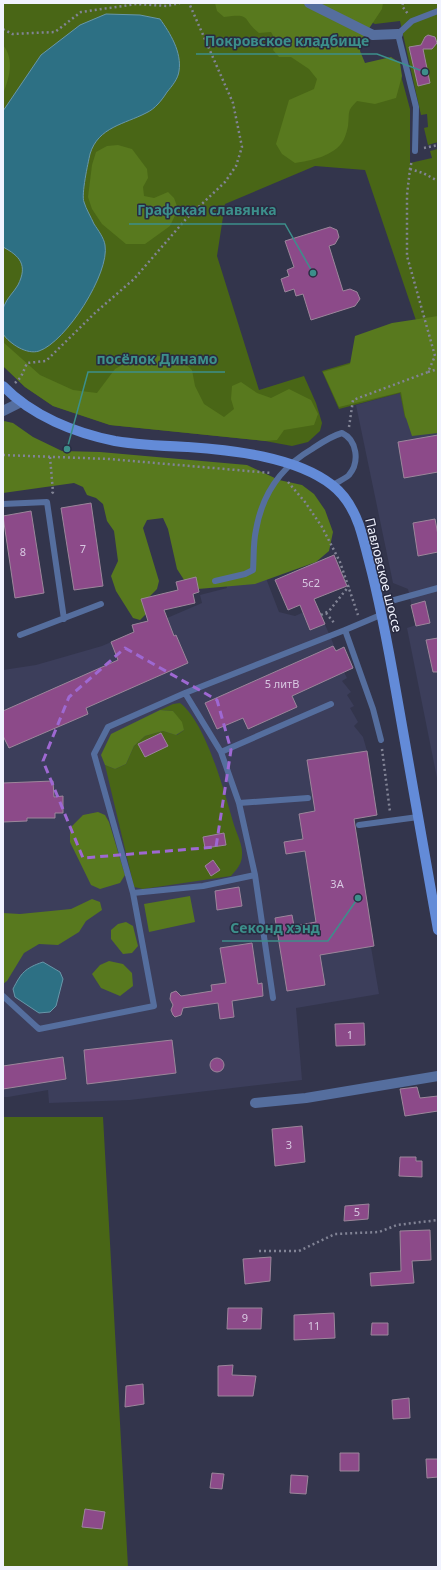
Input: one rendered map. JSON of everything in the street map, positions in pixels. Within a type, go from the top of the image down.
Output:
[{"type":"main road","name":"Павловское шоссе","points":[[5,389],[21,402],[44,416],[81,432],[116,441],[229,451],[272,459],[304,470],[333,485],[341,493],[352,509],[359,526],[383,614],[438,930]]},
{"type":"street","points":[[309,3],[373,35],[398,34]]},
{"type":"street","points":[[3,411],[21,402]]},
{"type":"street","points":[[255,1103],[306,1098],[438,1076]]},
{"type":"lane","points":[[415,151],[416,107],[398,34],[412,22],[438,11]]},
{"type":"lane","points":[[215,580],[245,574],[253,570],[256,530],[264,503],[278,476],[304,453],[334,435],[342,433],[348,436],[353,444],[356,454],[354,464],[349,475],[333,485]]},
{"type":"lane","points":[[3,504],[47,502],[64,619]]},
{"type":"lane","points":[[380,604],[438,588]]},
{"type":"lane","points":[[20,635],[101,604]]},
{"type":"lane","points":[[3,996],[39,1029],[154,1006],[133,893],[94,754],[108,727],[185,693],[383,614]]},
{"type":"lane","points":[[343,631],[373,709],[380,740]]},
{"type":"lane","points":[[185,693],[221,752],[239,803],[255,875],[273,998]]},
{"type":"lane","points":[[221,752],[331,704]]},
{"type":"lane","points":[[239,803],[308,798]]},
{"type":"lane","points":[[359,825],[418,817]]},
{"type":"lane","points":[[133,893],[203,886],[255,875]]},
{"type":"path","points":[[3,29],[12,34],[55,32],[81,12],[137,4],[167,6],[180,3]]},
{"type":"path","points":[[5,389],[21,377],[27,363],[46,361],[96,312],[134,279],[186,219],[225,182],[236,166],[242,147],[233,103],[189,3]]},
{"type":"path","points":[[428,372],[435,356],[407,256],[407,195],[410,169],[415,151],[438,145]]},
{"type":"path","points":[[410,169],[423,173],[438,181]]},
{"type":"path","points":[[348,436],[353,400],[438,369]]},
{"type":"path","points":[[3,455],[109,459],[258,471],[274,474],[290,483],[322,527],[340,562],[361,624]]},
{"type":"path","points":[[47,502],[53,492],[50,457]]},
{"type":"path","points":[[321,615],[330,611],[348,586]]},
{"type":"path","points":[[326,613],[343,631]]},
{"type":"path","points":[[380,740],[391,820]]},
{"type":"path","points":[[259,1252],[299,1251],[335,1234],[379,1232],[397,1225],[438,1220]]},
{"type":"highlighted area","points":[[125,648],[217,700],[231,750],[216,847],[83,858],[43,761],[69,697]]},
{"type":"shaded area","points":[[106,14],[140,15],[160,19],[168,30],[177,50],[179,57],[178,74],[173,85],[161,101],[152,109],[106,132],[94,145],[90,154],[83,198],[87,210],[105,245],[105,257],[101,272],[84,305],[61,335],[50,345],[39,351],[34,352],[24,350],[14,345],[3,334],[3,309],[7,300],[18,285],[21,278],[22,267],[18,258],[3,247],[3,111],[41,55],[80,25]]},
{"type":"shaded area","points":[[400,393],[438,412],[438,783],[407,628],[416,625],[408,589],[393,583],[356,405]]},
{"type":"shaded area","points":[[264,573],[279,612],[295,616],[317,606],[336,650],[344,647],[353,668],[344,672],[347,678],[342,681],[351,692],[347,695],[354,706],[350,708],[358,722],[354,726],[363,737],[367,751],[377,815],[354,819],[374,946],[371,947],[379,994],[296,1008],[302,1080],[130,1100],[49,1103],[48,1090],[3,1097],[3,670],[36,665],[102,646],[202,603],[200,595],[227,588],[226,584]]},
{"type":"shaded area","points":[[43,962],[60,972],[63,979],[56,1006],[50,1012],[39,1013],[15,997],[13,989],[24,972],[32,966]]},
{"type":"green space","points":[[3,3],[279,3],[365,67],[397,61],[410,109],[410,163],[432,158],[430,151],[438,149],[438,412],[405,418],[400,393],[339,409],[322,371],[423,341],[365,170],[315,166],[225,204],[217,256],[259,390],[304,376],[316,403],[322,423],[320,431],[308,442],[292,446],[265,441],[110,425],[53,406],[25,387],[3,366]]},
{"type":"green space","points":[[215,3],[383,3],[382,9],[362,39],[360,51],[365,63],[391,57],[400,63],[402,76],[396,98],[375,104],[357,101],[350,110],[346,134],[339,146],[321,157],[295,163],[282,154],[276,144],[289,100],[314,89],[317,79],[309,69],[291,57],[279,57],[273,50],[276,41],[271,32],[259,33],[243,16],[224,17],[217,11]]},
{"type":"green space","points":[[333,3],[438,3],[438,142],[428,145],[424,128],[428,127],[427,114],[421,115],[400,21],[375,24]]},
{"type":"green space","points":[[3,45],[9,57],[10,69],[3,94]]},
{"type":"green space","points":[[118,145],[132,149],[147,169],[148,178],[143,187],[144,196],[154,198],[168,192],[174,198],[178,209],[170,226],[145,244],[126,244],[102,224],[92,209],[88,197],[92,165],[96,152],[107,146]]},
{"type":"green space","points":[[438,316],[438,433],[412,436],[405,415],[401,392],[339,407],[323,372],[350,364],[355,336],[392,323]]},
{"type":"green space","points":[[3,342],[40,375],[73,390],[97,393],[115,369],[136,357],[158,356],[180,359],[192,370],[195,386],[204,404],[224,417],[234,409],[231,399],[232,386],[241,382],[257,393],[271,398],[289,389],[311,400],[318,414],[314,425],[284,430],[277,440],[265,441],[110,425],[53,406],[25,387],[3,366]]},
{"type":"green space","points":[[4,421],[13,423],[33,437],[62,451],[100,452],[247,465],[279,480],[302,485],[314,494],[325,510],[333,532],[329,551],[316,562],[255,584],[198,589],[186,583],[177,569],[168,529],[163,518],[147,520],[143,528],[159,581],[157,589],[145,601],[147,613],[140,620],[133,618],[116,591],[111,576],[118,561],[114,531],[107,521],[103,504],[96,498],[87,495],[83,487],[74,483],[3,493]]},
{"type":"green space","points":[[180,703],[189,712],[206,742],[220,778],[240,840],[242,858],[239,866],[231,876],[143,889],[134,887],[105,765],[115,769],[126,764],[134,746],[145,736],[163,731],[177,735],[184,730],[173,711],[160,710],[173,704]],"holes":[[[161,733],[167,746],[145,757],[138,744]],[[224,833],[226,845],[205,848],[203,837]]]},
{"type":"green space","points":[[160,710],[173,711],[182,722],[184,730],[176,735],[163,731],[145,736],[134,746],[126,764],[115,769],[105,765],[101,755],[111,734]]},
{"type":"green space","points":[[98,812],[105,815],[109,822],[125,875],[120,883],[100,889],[91,885],[70,842],[70,828],[83,815]]},
{"type":"green space","points":[[190,896],[195,922],[149,932],[144,904]]},
{"type":"green space","points":[[92,899],[100,902],[102,910],[86,921],[79,932],[58,945],[39,944],[24,953],[7,981],[3,984],[3,913],[20,914],[71,909]]},
{"type":"green space","points":[[126,922],[133,926],[138,946],[132,953],[123,954],[111,939],[111,930],[118,924]]},
{"type":"green space","points":[[109,961],[123,964],[132,973],[133,986],[120,996],[101,988],[92,974],[100,965]]},
{"type":"green space","points":[[3,1117],[103,1117],[128,1567],[3,1567]]},
{"type":"building","points":[[428,35],[435,37],[437,43],[432,49],[423,49],[430,83],[418,86],[409,47],[421,45],[425,37]]},
{"type":"building","points":[[330,227],[337,230],[339,237],[335,244],[329,246],[343,291],[350,289],[357,292],[360,299],[355,306],[311,320],[303,294],[296,296],[294,289],[285,292],[281,279],[289,276],[287,270],[294,267],[285,241]]},
{"type":"building","points":[[438,435],[438,472],[404,478],[398,442]]},
{"type":"building","points":[[91,503],[103,586],[74,590],[61,508]]},
{"type":"building","points":[[31,511],[44,593],[15,598],[3,516]]},
{"type":"building","points":[[435,519],[438,535],[438,552],[418,556],[413,523]]},
{"type":"building","points":[[334,555],[347,586],[314,599],[325,624],[310,630],[300,605],[288,610],[275,580]]},
{"type":"building","points":[[196,577],[199,592],[193,594],[195,603],[164,610],[174,636],[176,635],[188,663],[86,708],[88,714],[9,748],[3,736],[3,711],[118,660],[111,642],[134,632],[132,625],[148,621],[141,599],[178,590],[176,582]]},
{"type":"building","points":[[425,601],[430,623],[416,626],[411,605]]},
{"type":"building","points":[[438,638],[438,672],[433,672],[426,640]]},
{"type":"building","points":[[333,646],[336,651],[344,647],[353,668],[292,696],[297,707],[248,729],[243,718],[217,729],[205,703]]},
{"type":"building","points":[[161,733],[168,746],[145,757],[138,744]]},
{"type":"building","points":[[367,751],[377,815],[354,819],[374,946],[320,955],[325,985],[287,991],[275,918],[292,915],[294,926],[316,922],[305,851],[286,854],[284,842],[303,839],[299,814],[315,811],[307,760]]},
{"type":"building","points":[[53,781],[54,797],[63,796],[63,813],[55,813],[55,818],[27,818],[27,821],[3,822],[3,783]]},
{"type":"building","points":[[224,833],[226,845],[205,848],[203,837]]},
{"type":"building","points":[[213,860],[220,870],[211,876],[205,866]]},
{"type":"building","points":[[239,887],[242,906],[217,910],[215,891]]},
{"type":"building","points":[[252,943],[258,984],[262,983],[263,996],[232,1001],[234,1017],[220,1019],[218,1003],[183,1008],[181,1015],[175,1017],[173,1015],[171,1010],[173,1005],[170,999],[171,993],[176,991],[181,996],[212,991],[211,985],[226,983],[220,948]]},
{"type":"building","points":[[364,1023],[365,1045],[336,1046],[335,1024]]},
{"type":"building","points":[[172,1040],[176,1073],[87,1084],[84,1050]]},
{"type":"building","points":[[63,1057],[66,1079],[3,1089],[3,1066]]},
{"type":"building","points":[[217,1058],[222,1060],[224,1065],[222,1070],[217,1072],[212,1070],[210,1065],[212,1060]]},
{"type":"building","points":[[417,1087],[420,1098],[438,1096],[438,1111],[405,1116],[400,1089]]},
{"type":"building","points":[[302,1126],[305,1162],[275,1166],[272,1129]]},
{"type":"building","points":[[400,1157],[416,1157],[416,1161],[422,1161],[422,1177],[399,1176]]},
{"type":"building","points":[[369,1204],[368,1219],[344,1221],[345,1206]]},
{"type":"building","points":[[430,1230],[431,1260],[412,1261],[414,1283],[371,1286],[370,1273],[401,1271],[400,1231]]},
{"type":"building","points":[[271,1257],[270,1281],[245,1284],[243,1259]]},
{"type":"building","points":[[228,1308],[262,1308],[261,1329],[227,1329]]},
{"type":"building","points":[[334,1313],[335,1338],[294,1340],[294,1315]]},
{"type":"building","points":[[372,1323],[388,1323],[388,1335],[371,1335]]},
{"type":"building","points":[[233,1365],[232,1375],[256,1376],[253,1396],[218,1396],[218,1366]]},
{"type":"building","points":[[143,1384],[144,1404],[125,1407],[126,1386]]},
{"type":"building","points":[[409,1398],[410,1418],[393,1419],[392,1400]]},
{"type":"building","points":[[340,1453],[359,1453],[359,1471],[340,1471]]},
{"type":"building","points":[[426,1459],[438,1459],[438,1477],[427,1478]]},
{"type":"building","points":[[212,1473],[224,1474],[222,1489],[210,1488]]},
{"type":"building","points":[[291,1475],[308,1476],[306,1494],[290,1493]]},
{"type":"building","points":[[85,1509],[105,1512],[102,1529],[82,1527]]},
{"type":"place","name":"Покровское кладбище","points":[[425,72]]},
{"type":"place","name":"Графская славянка","points":[[313,273]]},
{"type":"place","name":"посёлок Динамо","points":[[67,449]]},
{"type":"place","name":"Секонд хэнд","points":[[358,898]]}]
